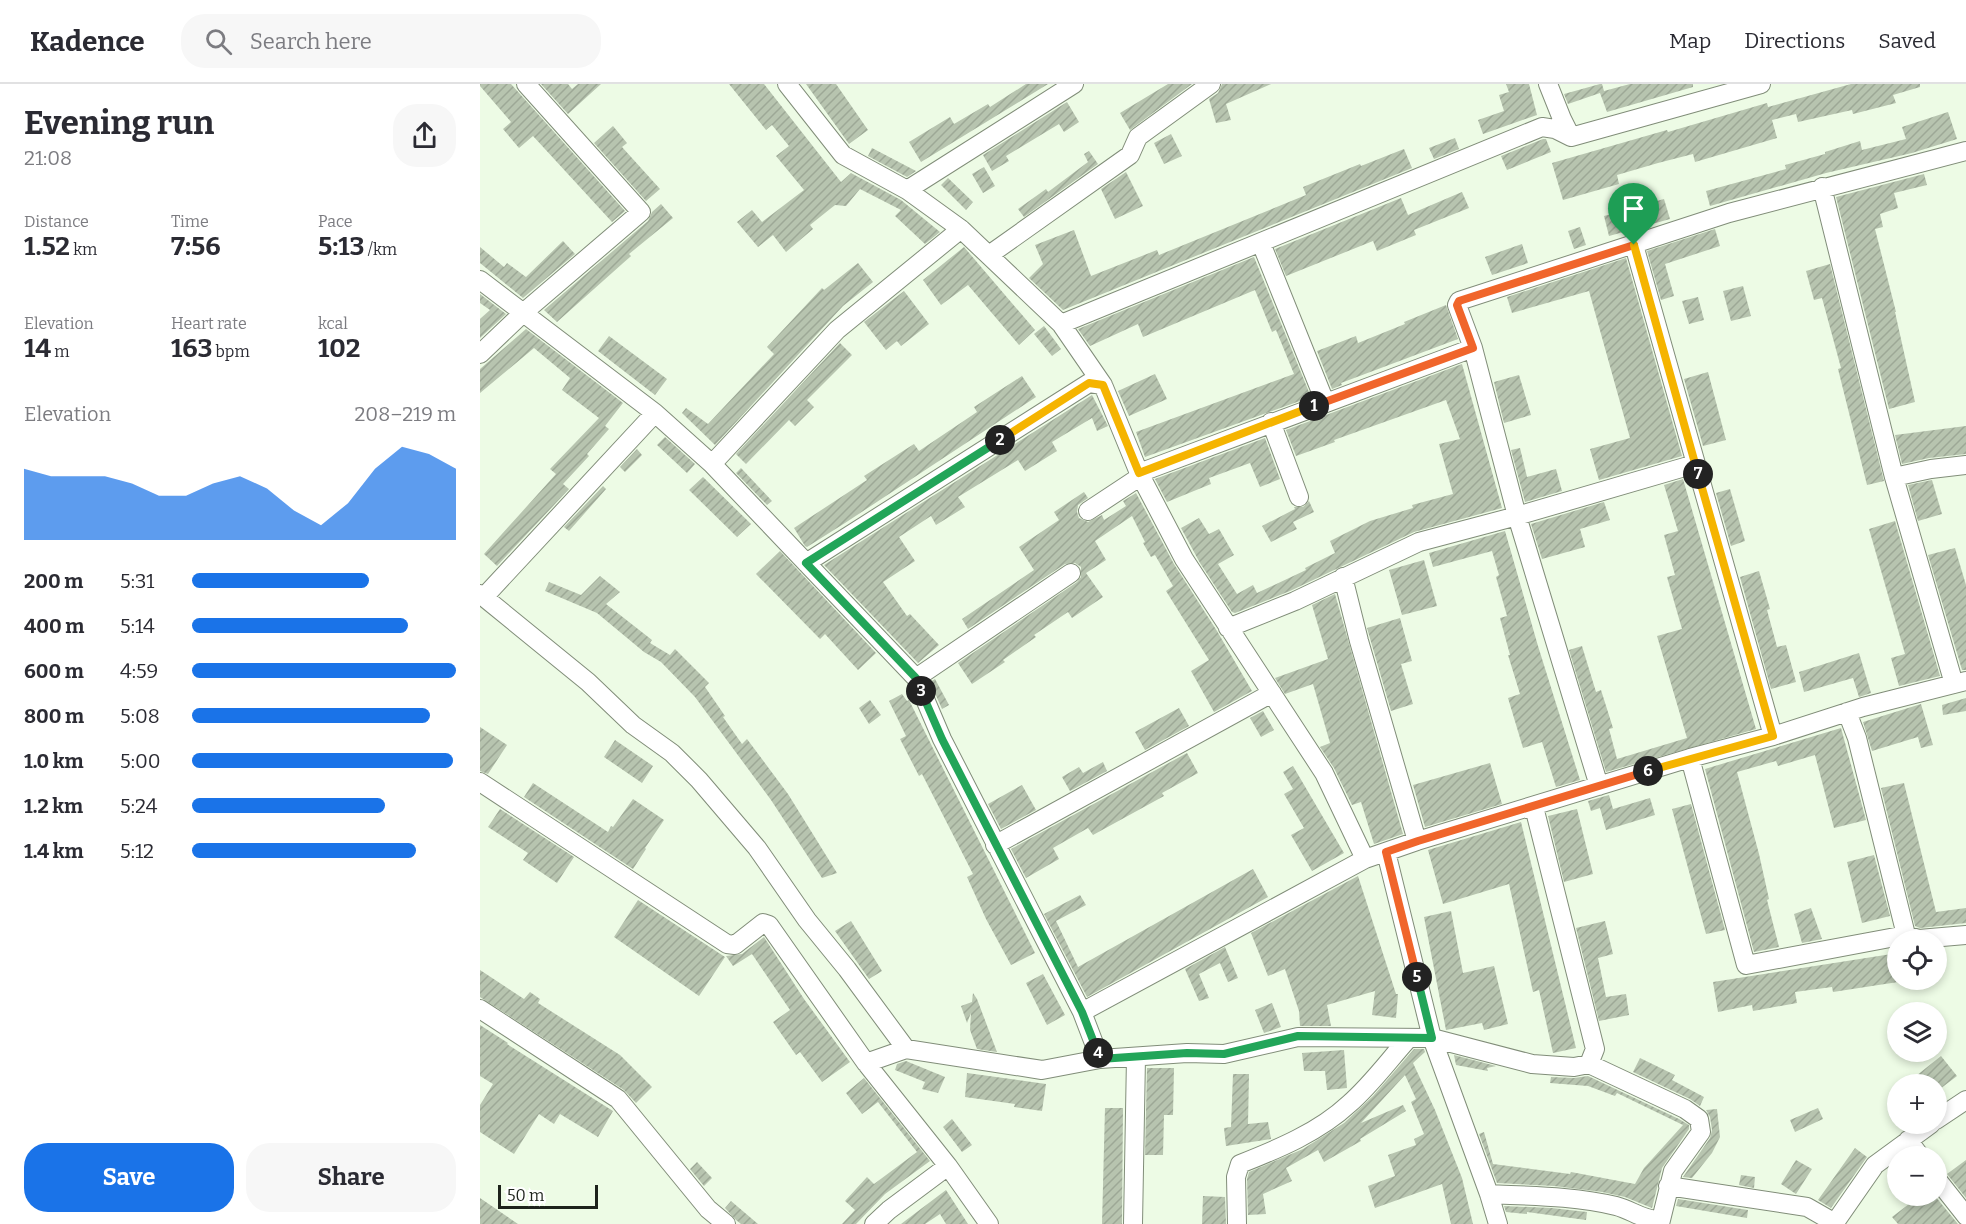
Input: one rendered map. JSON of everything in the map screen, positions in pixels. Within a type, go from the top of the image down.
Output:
[{"type":"street","points":[[480,354],[523,313],[641,212],[526,84]]},
{"type":"street","points":[[787,84],[843,155],[907,190],[961,229],[1061,324],[1103,385],[1140,475],[1184,559],[1324,773],[1365,859]]},
{"type":"street","points":[[907,190],[1074,84]]},
{"type":"street","points":[[989,255],[1130,155],[1138,137],[1212,84]]},
{"type":"street","points":[[1548,84],[1571,137]]},
{"type":"street","points":[[1061,324],[1542,128],[1555,129],[1571,137],[1761,84]]},
{"type":"street","points":[[1599,786],[1517,516],[1473,348],[1457,305],[1459,301],[1729,213],[1966,150]]},
{"type":"street","points":[[1082,1012],[1365,859],[1690,758],[1960,682],[1894,477],[1822,187]]},
{"type":"street","points":[[712,464],[837,330],[961,229]]},
{"type":"street","points":[[1260,243],[1325,402]]},
{"type":"street","points":[[1634,245],[1773,736]]},
{"type":"street","points":[[480,280],[655,413],[712,464],[916,678],[942,739],[1082,1012],[1100,1059]]},
{"type":"street","points":[[1088,511],[1140,475],[1270,422],[1473,348]]},
{"type":"street","points":[[806,563],[1089,383],[1103,385]]},
{"type":"street","points":[[655,413],[482,596],[588,682],[633,725],[672,753],[699,780],[757,848],[807,920],[847,969],[901,1051]]},
{"type":"street","points":[[1270,422],[1299,497]]},
{"type":"street","points":[[1228,628],[1294,601],[1419,542],[1695,464]]},
{"type":"street","points":[[1894,477],[1931,469],[1966,465]]},
{"type":"street","points":[[916,678],[1071,573]]},
{"type":"street","points":[[1343,577],[1359,641],[1418,841]]},
{"type":"street","points":[[995,845],[1272,693]]},
{"type":"street","points":[[1847,712],[1857,738],[1905,930]]},
{"type":"street","points":[[1690,758],[1746,965],[1887,939]]},
{"type":"street","points":[[480,782],[727,944],[735,945],[766,923],[866,1064],[948,1166],[989,1224]]},
{"type":"street","points":[[1534,807],[1595,1049],[1589,1064]]},
{"type":"street","points":[[1386,852],[1432,1038],[1490,1194],[1498,1224]]},
{"type":"street","points":[[1947,937],[1966,935]]},
{"type":"street","points":[[480,1009],[618,1099],[708,1209],[726,1224]]},
{"type":"street","points":[[866,1064],[901,1051],[1042,1070],[1100,1059],[1187,1053],[1224,1054],[1298,1036],[1432,1038],[1532,1065],[1574,1067],[1589,1064],[1685,1109],[1699,1119],[1701,1132],[1673,1171],[1660,1222],[1617,1206],[1563,1197],[1490,1194]]},
{"type":"street","points":[[1237,1224],[1236,1177],[1240,1164],[1281,1148],[1317,1127],[1349,1104],[1408,1039]]},
{"type":"street","points":[[1133,1224],[1136,1057]]},
{"type":"street","points":[[1947,1113],[1966,1100]]},
{"type":"street","points":[[1668,1186],[1807,1207],[1835,1223],[1875,1165],[1917,1134]]},
{"type":"street","points":[[1908,1140],[1912,1146]]},
{"type":"street","points":[[874,1224],[948,1166]]},
{"type":"street","points":[[1947,1192],[1966,1216]]},
{"type":"building","points":[[480,84],[511,84],[625,211],[612,222],[533,136],[519,148],[503,129],[511,122]]},
{"type":"building","points":[[541,84],[568,84],[572,89],[578,84],[601,84],[568,114]]},
{"type":"building","points":[[729,84],[764,84],[841,182],[851,173],[901,200],[940,232],[925,244],[895,216],[901,210],[860,189],[846,206],[835,205],[810,225],[813,229],[786,252],[773,235],[758,247],[737,222],[752,210],[762,222],[804,190],[776,156],[789,146],[772,125],[766,130]]},
{"type":"building","points":[[806,84],[836,84],[868,130],[849,144]]},
{"type":"building","points":[[1026,84],[1048,84],[921,162],[909,142],[950,117],[954,124],[988,104],[990,107]]},
{"type":"building","points":[[1168,84],[1192,84],[1130,130],[1120,113]]},
{"type":"building","points":[[1222,84],[1271,84],[1226,104],[1231,120],[1216,123],[1209,99],[1218,93]]},
{"type":"building","points":[[1506,84],[1529,84],[1537,115],[1483,134],[1478,120],[1504,111],[1499,95],[1509,92]]},
{"type":"building","points":[[1600,84],[1604,91],[1630,84],[1693,84],[1693,87],[1607,112],[1600,93],[1568,104],[1564,94]]},
{"type":"building","points":[[1851,84],[1920,84],[1920,87],[1893,95],[1896,103],[1853,114],[1852,110],[1798,122],[1796,114],[1772,120],[1777,138],[1695,162],[1693,154],[1658,163],[1617,175],[1619,184],[1563,200],[1552,163],[1767,103],[1768,107]]},
{"type":"building","points":[[1067,102],[1079,122],[1064,132],[1059,124],[1006,156],[1009,161],[992,171],[983,155]]},
{"type":"building","points":[[1948,112],[1957,139],[1710,206],[1706,191],[1786,169],[1785,165],[1860,141],[1862,150],[1906,139],[1902,127]]},
{"type":"building","points":[[613,126],[627,143],[622,147],[660,189],[646,201],[594,143]]},
{"type":"building","points":[[1171,134],[1182,156],[1164,164],[1154,143]]},
{"type":"building","points":[[1455,138],[1459,149],[1434,159],[1429,148]]},
{"type":"building","points":[[1546,139],[1551,152],[1507,170],[1501,156]]},
{"type":"building","points":[[872,148],[916,171],[907,177],[868,156]]},
{"type":"building","points":[[1404,149],[1412,168],[1063,310],[1029,278],[1043,264],[1035,245],[1074,230],[1091,276],[1157,250],[1159,255],[1306,195],[1303,187]]},
{"type":"building","points":[[1089,151],[1098,164],[1024,217],[1018,209],[1046,189],[1048,192],[1088,162],[1084,154]]},
{"type":"building","points":[[984,167],[995,186],[983,193],[972,174]]},
{"type":"building","points":[[1126,172],[1143,206],[1115,219],[1101,189]]},
{"type":"building","points":[[1924,174],[1927,185],[1894,193],[1898,208],[1880,214],[1883,227],[1875,229],[1915,402],[1889,409],[1836,197]]},
{"type":"building","points":[[948,178],[973,202],[966,210],[941,185]]},
{"type":"building","points":[[1462,192],[1469,208],[1414,230],[1416,235],[1377,251],[1373,241],[1286,276],[1275,249],[1401,198],[1408,215]]},
{"type":"building","points":[[1664,199],[1670,219],[1609,236],[1604,216]]},
{"type":"building","points":[[661,204],[673,218],[629,254],[631,256],[557,322],[544,310],[648,221],[652,212]]},
{"type":"building","points":[[1580,227],[1586,245],[1574,249],[1568,231]]},
{"type":"building","points":[[1715,229],[1720,246],[1665,264],[1674,296],[1661,300],[1647,251]]},
{"type":"building","points":[[563,241],[575,254],[523,298],[480,263],[480,247],[504,267],[507,263],[526,277]]},
{"type":"building","points":[[1522,244],[1528,263],[1492,275],[1485,257]]},
{"type":"building","points":[[964,247],[1035,330],[1019,345],[968,285],[941,305],[923,280]]},
{"type":"building","points":[[1254,257],[1311,397],[1145,457],[1136,432],[1294,374],[1276,330],[1272,332],[1255,290],[1143,337],[1138,324],[1090,346],[1078,329]]},
{"type":"building","points":[[1626,258],[1682,456],[1599,480],[1590,449],[1630,438],[1589,291],[1512,313],[1507,297]]},
{"type":"building","points":[[858,263],[873,282],[843,306],[715,445],[682,413],[686,408],[708,424],[774,354],[767,347],[822,288],[824,290]]},
{"type":"building","points":[[1830,264],[1884,481],[1867,485],[1838,369],[1841,368],[1822,298],[1814,300],[1806,271]]},
{"type":"building","points":[[1743,286],[1751,316],[1731,321],[1723,291]]},
{"type":"building","points":[[904,291],[929,324],[901,346],[897,341],[886,350],[864,322]]},
{"type":"building","points":[[480,294],[506,314],[480,338],[480,319],[490,310],[480,303]]},
{"type":"building","points":[[1698,297],[1704,320],[1689,324],[1682,301]]},
{"type":"building","points":[[1446,305],[1458,339],[1341,383],[1342,385],[1332,389],[1317,351],[1356,336],[1358,343]]},
{"type":"building","points":[[1044,326],[1061,349],[1052,356],[1034,334]]},
{"type":"building","points":[[526,329],[623,403],[605,426],[609,429],[587,454],[589,456],[563,484],[569,489],[497,566],[484,554],[556,474],[550,469],[599,418],[562,390],[570,378],[534,348],[480,393],[480,369]]},
{"type":"building","points":[[609,336],[667,379],[655,395],[598,351]]},
{"type":"building","points":[[840,343],[852,355],[807,400],[814,407],[795,426],[789,420],[746,464],[736,454]]},
{"type":"building","points":[[1462,364],[1502,508],[1414,532],[1290,591],[1235,613],[1232,612],[1200,563],[1181,528],[1199,518],[1209,534],[1219,529],[1234,555],[1218,564],[1237,594],[1253,585],[1257,593],[1306,570],[1305,568],[1335,553],[1330,541],[1370,521],[1413,508],[1412,505],[1453,494],[1439,444],[1460,439],[1446,400],[1296,456],[1286,430]]},
{"type":"building","points":[[1708,372],[1726,440],[1703,446],[1684,379]]},
{"type":"building","points":[[1155,374],[1167,399],[1129,416],[1118,391]]},
{"type":"building","points":[[1519,375],[1531,415],[1504,423],[1494,382]]},
{"type":"building","points":[[1022,376],[1036,397],[845,523],[807,547],[805,546],[794,528],[867,480],[864,476],[914,444],[919,451],[977,412],[974,407]]},
{"type":"building","points":[[1092,395],[1108,426],[1097,431],[1092,418],[1052,442],[1057,451],[1025,471],[1018,460],[958,497],[965,507],[936,525],[931,516],[899,537],[915,561],[883,582],[907,616],[910,614],[939,645],[918,663],[824,565]]},
{"type":"building","points":[[1966,426],[1966,454],[1902,464],[1895,435]]},
{"type":"building","points":[[665,437],[695,464],[687,473],[657,445]]},
{"type":"building","points":[[1265,438],[1280,479],[1260,487],[1250,463],[1209,478],[1211,484],[1167,502],[1155,479]]},
{"type":"building","points":[[1520,448],[1527,477],[1556,469],[1562,491],[1525,502],[1511,450]]},
{"type":"building","points":[[637,449],[642,455],[625,472],[620,467]]},
{"type":"building","points":[[741,468],[772,501],[767,505],[736,473]]},
{"type":"building","points":[[703,477],[751,524],[737,537],[689,490]]},
{"type":"building","points":[[1683,479],[1756,729],[1606,772],[1569,650],[1582,646],[1596,692],[1601,690],[1613,728],[1609,729],[1617,759],[1687,738],[1657,636],[1682,629],[1667,577],[1675,575],[1664,535],[1678,531],[1664,485]]},
{"type":"building","points":[[1932,480],[1942,514],[1918,521],[1908,485]]},
{"type":"building","points":[[603,486],[606,489],[569,531],[564,527]]},
{"type":"building","points":[[1730,489],[1745,541],[1731,546],[1716,493]]},
{"type":"building","points":[[1084,492],[1088,498],[1078,505],[1077,512],[1079,518],[1088,522],[1102,515],[1104,520],[1126,506],[1123,501],[1136,493],[1174,564],[1252,691],[1214,712],[1191,671],[1209,660],[1166,591],[1173,586],[1155,555],[1151,557],[1132,516],[1095,541],[1106,560],[1086,573],[1103,597],[1072,618],[1068,612],[1034,635],[1036,637],[1003,660],[1005,662],[972,684],[958,663],[1077,582],[1081,577],[1081,567],[1075,563],[1065,564],[968,629],[962,619],[1034,570],[1019,547],[1059,520],[1054,512]]},
{"type":"building","points":[[1309,501],[1314,512],[1293,522],[1297,529],[1271,542],[1262,526],[1295,509],[1294,507],[1303,507]]},
{"type":"building","points":[[1604,502],[1610,520],[1580,529],[1585,547],[1542,559],[1531,524]]},
{"type":"building","points":[[1895,521],[1940,676],[1899,686],[1891,658],[1905,654],[1869,529]]},
{"type":"building","points":[[1505,531],[1580,780],[1556,787],[1542,742],[1523,748],[1508,698],[1520,694],[1500,618],[1507,616],[1496,577],[1499,575],[1492,551],[1433,567],[1429,553]]},
{"type":"building","points":[[1955,548],[1966,585],[1966,670],[1962,670],[1928,555]]},
{"type":"building","points":[[780,551],[876,653],[858,670],[825,634],[820,639],[756,574]]},
{"type":"building","points":[[1424,560],[1437,606],[1402,615],[1389,570]]},
{"type":"building","points":[[1759,571],[1770,609],[1767,610],[1777,647],[1786,645],[1796,682],[1771,689],[1740,577]]},
{"type":"building","points":[[600,576],[620,592],[606,604],[652,640],[650,643],[670,655],[675,649],[709,683],[705,687],[725,716],[723,717],[742,744],[747,739],[788,794],[837,873],[822,878],[771,800],[695,697],[661,662],[644,652],[597,613],[545,591],[549,582],[581,595]]},
{"type":"building","points":[[1335,594],[1403,834],[1374,844],[1361,802],[1352,805],[1334,768],[1320,747],[1330,743],[1313,684],[1285,694],[1275,678],[1328,659],[1312,605]]},
{"type":"building","points":[[1400,618],[1412,661],[1401,664],[1413,704],[1391,711],[1367,628]]},
{"type":"building","points":[[1859,653],[1871,693],[1859,697],[1853,678],[1804,692],[1799,672]]},
{"type":"building","points":[[935,679],[949,705],[942,709],[930,682]]},
{"type":"building","points":[[902,694],[907,701],[909,700],[1035,953],[1011,965],[967,877],[973,874],[922,774],[919,776],[900,739],[906,736],[889,701]]},
{"type":"building","points":[[1966,698],[1966,711],[1943,715],[1942,705]]},
{"type":"building","points":[[870,700],[881,715],[869,724],[859,708]]},
{"type":"building","points":[[1921,704],[1933,745],[1921,748],[1918,737],[1872,751],[1863,722]]},
{"type":"building","points":[[1179,708],[1189,726],[1145,750],[1135,732]]},
{"type":"building","points":[[1263,711],[1274,730],[1261,737],[1250,718]]},
{"type":"building","points":[[480,727],[507,745],[488,774],[480,771]]},
{"type":"building","points":[[1841,728],[1866,820],[1834,828],[1815,755],[1778,766],[1776,761],[1737,772],[1759,854],[1769,899],[1767,900],[1779,947],[1754,952],[1705,769]]},
{"type":"building","points":[[615,740],[653,766],[642,783],[604,757]]},
{"type":"building","points":[[1187,753],[1198,773],[1162,793],[1164,796],[1093,835],[1088,828],[1053,848],[1059,859],[1026,878],[1011,849]]},
{"type":"building","points":[[1103,762],[1107,771],[1070,791],[1062,777],[1079,767],[1083,773]]},
{"type":"building","points":[[1490,763],[1502,804],[1425,827],[1413,785]]},
{"type":"building","points":[[1293,766],[1344,853],[1312,871],[1291,835],[1304,828],[1284,794],[1293,789],[1283,772]]},
{"type":"building","points":[[533,783],[608,832],[633,799],[664,820],[633,869],[524,797]]},
{"type":"building","points":[[1904,783],[1936,912],[1966,908],[1966,923],[1920,928],[1915,926],[1881,788]]},
{"type":"building","points":[[1022,785],[1036,810],[1001,829],[988,804]]},
{"type":"building","points":[[1609,795],[1613,809],[1650,798],[1655,815],[1606,830],[1600,808],[1591,811],[1588,801]]},
{"type":"building","points":[[1691,804],[1725,930],[1706,934],[1672,809]]},
{"type":"building","points":[[500,809],[574,857],[557,883],[523,860],[528,853],[488,827]]},
{"type":"building","points":[[1577,809],[1593,874],[1564,882],[1548,816]]},
{"type":"building","points":[[1521,822],[1576,1048],[1553,1053],[1539,990],[1533,992],[1509,884],[1443,904],[1428,850]]},
{"type":"building","points":[[1874,855],[1890,916],[1862,923],[1847,862]]},
{"type":"building","points":[[1253,869],[1268,897],[1087,997],[1044,914],[1080,895],[1086,905],[1056,921],[1078,967]]},
{"type":"building","points":[[1358,876],[1396,994],[1398,994],[1396,1018],[1372,1015],[1375,991],[1327,1005],[1331,1026],[1300,1026],[1299,1011],[1285,969],[1268,976],[1251,933]]},
{"type":"building","points":[[638,900],[725,957],[699,996],[614,937]]},
{"type":"building","points":[[1811,908],[1822,939],[1802,943],[1794,914]]},
{"type":"building","points":[[1451,911],[1463,973],[1494,966],[1508,1024],[1484,1030],[1482,1023],[1446,1030],[1424,917]]},
{"type":"building","points":[[851,921],[882,971],[869,979],[835,931]]},
{"type":"building","points":[[1605,921],[1613,954],[1598,958],[1606,997],[1626,994],[1629,1015],[1599,1021],[1576,928]]},
{"type":"building","points":[[764,937],[804,999],[850,1062],[822,1082],[800,1052],[796,1055],[773,1022],[790,1010],[752,954],[733,966],[726,956],[742,954]]},
{"type":"building","points":[[1225,947],[1238,978],[1228,982],[1220,963],[1199,974],[1209,998],[1199,1001],[1185,969]]},
{"type":"building","points":[[1887,955],[1887,984],[1833,992],[1832,987],[1795,992],[1797,1003],[1753,1011],[1752,1005],[1718,1012],[1713,982]]},
{"type":"building","points":[[480,970],[524,999],[530,992],[540,999],[538,1003],[620,1055],[652,1087],[636,1103],[624,1090],[480,997]]},
{"type":"building","points":[[1043,974],[1065,1015],[1047,1025],[1026,983]]},
{"type":"building","points":[[973,993],[997,1052],[977,1049],[970,1030],[971,1013],[967,1023],[961,1006],[972,1002]]},
{"type":"building","points":[[1272,1003],[1281,1027],[1264,1033],[1255,1010]]},
{"type":"building","points":[[480,1025],[613,1111],[598,1137],[560,1114],[554,1124],[539,1114],[514,1154],[480,1132],[480,1105],[493,1084],[480,1076]]},
{"type":"building","points":[[1414,1049],[1424,1049],[1425,1052],[1413,1063],[1435,1110],[1462,1178],[1473,1224],[1451,1224],[1442,1184],[1375,1208],[1368,1186],[1395,1176],[1388,1155],[1416,1145],[1414,1139],[1424,1134],[1411,1102],[1416,1099],[1405,1075],[1361,1123],[1403,1105],[1406,1111],[1324,1162],[1318,1150],[1286,1168],[1292,1181],[1263,1194],[1266,1214],[1248,1215],[1247,1179],[1249,1172],[1303,1149],[1344,1123],[1373,1096]]},
{"type":"building","points":[[1344,1050],[1347,1088],[1327,1090],[1325,1071],[1304,1071],[1302,1053]]},
{"type":"building","points":[[1454,1055],[1496,1066],[1487,1068],[1488,1071],[1456,1065]]},
{"type":"building","points":[[1640,1058],[1675,1075],[1672,1080],[1704,1097],[1700,1106],[1633,1072]]},
{"type":"building","points":[[906,1061],[945,1077],[938,1093],[922,1089],[925,1082],[895,1070],[897,1064]]},
{"type":"building","points":[[1934,1062],[1946,1062],[1957,1076],[1947,1084],[1947,1074],[1918,1074]]},
{"type":"building","points":[[1147,1068],[1174,1068],[1173,1115],[1164,1115],[1163,1155],[1145,1155]]},
{"type":"building","points":[[967,1073],[1046,1084],[1042,1111],[1014,1107],[1015,1104],[965,1097]]},
{"type":"building","points":[[1233,1074],[1249,1074],[1248,1124],[1268,1122],[1271,1139],[1226,1146],[1224,1128],[1231,1127]]},
{"type":"building","points":[[1588,1076],[1689,1125],[1689,1129],[1662,1168],[1652,1208],[1625,1197],[1602,1192],[1554,1186],[1497,1183],[1479,1134],[1484,1132],[1493,1164],[1570,1174],[1571,1172],[1635,1184],[1644,1168],[1683,1125],[1617,1093],[1615,1096],[1588,1086],[1550,1083],[1551,1077]]},
{"type":"building","points":[[864,1078],[930,1161],[885,1194],[856,1224],[842,1224],[855,1210],[845,1201],[867,1177],[874,1184],[917,1152],[878,1102],[862,1114],[846,1093]]},
{"type":"building","points":[[1105,1108],[1123,1108],[1122,1224],[1102,1224]]},
{"type":"building","points":[[1818,1108],[1823,1119],[1795,1132],[1790,1120]]},
{"type":"building","points":[[1717,1109],[1720,1137],[1712,1153],[1692,1178],[1683,1177],[1710,1138],[1712,1130],[1710,1117],[1706,1110]]},
{"type":"building","points":[[952,1119],[972,1145],[962,1152],[943,1127]]},
{"type":"building","points":[[1855,1148],[1867,1157],[1831,1208],[1818,1200]]},
{"type":"building","points":[[1796,1160],[1812,1169],[1796,1194],[1781,1184]]},
{"type":"building","points":[[1966,1160],[1966,1198],[1947,1174]]},
{"type":"building","points":[[697,1162],[712,1178],[704,1186],[690,1169]]},
{"type":"building","points":[[1741,1175],[1755,1177],[1754,1188],[1739,1185]]},
{"type":"building","points":[[946,1190],[968,1224],[946,1224],[940,1214],[925,1224],[901,1224]]},
{"type":"building","points":[[1203,1196],[1225,1197],[1226,1224],[1202,1224]]},
{"type":"building","points":[[480,1198],[518,1224],[480,1224]]},
{"type":"building","points":[[1678,1199],[1748,1210],[1747,1218],[1676,1206]]},
{"type":"building","points":[[731,1201],[758,1224],[741,1224],[736,1220],[725,1208]]},
{"type":"building","points":[[1504,1206],[1587,1212],[1586,1220],[1527,1212],[1527,1214],[1506,1212]]},
{"type":"building","points":[[1906,1206],[1943,1206],[1958,1224],[1898,1224],[1892,1217]]},
{"type":"route","points":[[1634,245],[1773,736],[1690,758],[1386,852],[1432,1038],[1298,1036],[1224,1054],[1187,1053],[1100,1059],[1082,1012],[942,739],[916,678],[806,563],[1089,383],[1103,385],[1139,473],[1270,422],[1473,348],[1457,305],[1459,301],[1634,245]]}]
